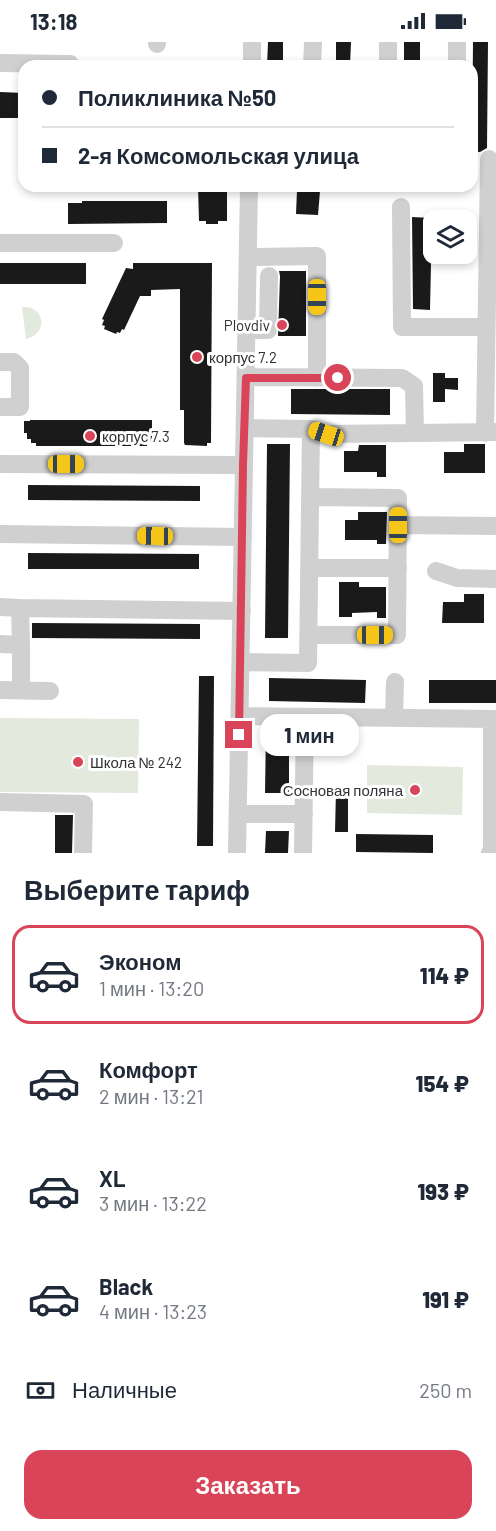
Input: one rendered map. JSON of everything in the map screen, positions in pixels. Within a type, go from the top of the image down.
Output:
[{"type":"street","points":[[252,42],[252,60]]},
{"type":"street","points":[[312,60],[313,42]]},
{"type":"street","points":[[388,42],[388,60]]},
{"type":"street","points":[[457,42],[457,60]]},
{"type":"street","points":[[0,63],[18,63]]},
{"type":"street","points":[[245,428],[311,429],[326,434],[490,433],[486,327],[486,159]]},
{"type":"street","points":[[237,853],[249,192]]},
{"type":"street","points":[[401,207],[402,327],[486,327]]},
{"type":"street","points":[[0,243],[114,243]]},
{"type":"street","points":[[248,257],[317,256],[317,378]]},
{"type":"street","points":[[247,330],[268,330],[269,276]]},
{"type":"street","points":[[0,362],[14,362],[20,368],[20,407],[0,407]]},
{"type":"street","points":[[246,378],[402,378],[414,386],[415,433]]},
{"type":"street","points":[[241,662],[308,663],[311,429]]},
{"type":"street","points":[[0,464],[243,465]]},
{"type":"street","points":[[309,635],[397,635],[398,568],[398,498],[310,497]]},
{"type":"street","points":[[398,525],[496,526]]},
{"type":"street","points":[[0,534],[243,537]]},
{"type":"street","points":[[309,568],[398,568]]},
{"type":"street","points":[[436,571],[457,578],[496,579]]},
{"type":"street","points":[[0,607],[242,611]]},
{"type":"street","points":[[20,608],[21,690]]},
{"type":"street","points":[[0,644],[21,645]]},
{"type":"street","points":[[394,718],[395,682]]},
{"type":"street","points":[[0,690],[50,690]]},
{"type":"street","points":[[240,716],[494,719],[492,850]]},
{"type":"street","points":[[303,853],[305,717]]},
{"type":"street","points":[[0,802],[84,804],[83,853]]},
{"type":"street","points":[[238,814],[304,814]]},
{"type":"shaded area","points":[[22,307],[36,310],[41,320],[38,332],[26,339]]},
{"type":"shaded area","points":[[0,718],[139,719],[138,793],[0,792]]},
{"type":"shaded area","name":"Сосновая поляна","points":[[367,765],[463,767],[462,815],[367,813]]},
{"type":"building","points":[[268,42],[283,42],[283,60],[267,60]]},
{"type":"building","points":[[336,42],[351,42],[350,60],[336,60]]},
{"type":"building","points":[[404,42],[420,42],[420,60],[404,60]]},
{"type":"building","points":[[473,42],[488,42],[487,148],[480,152],[478,152],[478,60],[473,60]]},
{"type":"building","points":[[0,92],[18,93],[18,118],[0,118]]},
{"type":"building","points":[[198,192],[227,192],[227,221],[206,224],[206,221],[199,221]]},
{"type":"building","points":[[297,192],[320,192],[318,215],[296,214]]},
{"type":"building","points":[[82,201],[167,201],[167,223],[68,224],[68,203],[82,203]]},
{"type":"building","points":[[412,217],[423,218],[423,264],[431,264],[430,310],[413,309]]},
{"type":"building","points":[[0,263],[86,263],[86,284],[0,284]]},
{"type":"building","name":"корпус 7.2","points":[[133,263],[212,263],[211,443],[207,443],[207,446],[185,445],[184,443],[184,410],[180,410],[180,289],[151,290],[151,296],[140,296],[124,330],[122,329],[120,333],[116,334],[104,329],[105,326],[102,325],[104,320],[102,319],[126,268],[133,269]]},
{"type":"building","points":[[279,271],[306,271],[306,336],[278,336]]},
{"type":"building","points":[[433,373],[445,373],[445,378],[458,378],[458,390],[445,389],[445,402],[433,402]]},
{"type":"building","points":[[291,389],[390,389],[390,415],[291,414]]},
{"type":"building","name":"корпус 7.3","points":[[152,420],[152,441],[147,441],[147,446],[36,446],[36,443],[31,443],[31,439],[27,439],[27,433],[24,433],[24,421]]},
{"type":"building","points":[[267,444],[290,444],[288,638],[265,638]]},
{"type":"building","points":[[464,444],[485,444],[485,473],[444,473],[444,452],[464,452]]},
{"type":"building","points":[[359,445],[386,445],[386,477],[377,477],[377,472],[344,472],[344,451],[358,451]]},
{"type":"building","points":[[28,485],[200,486],[200,501],[28,500]]},
{"type":"building","points":[[358,512],[387,512],[386,544],[377,544],[377,540],[345,540],[345,520],[358,520]]},
{"type":"building","points":[[28,553],[199,554],[199,569],[28,569]]},
{"type":"building","points":[[339,582],[359,582],[359,587],[386,587],[386,618],[377,618],[377,612],[352,613],[352,617],[339,617]]},
{"type":"building","points":[[464,594],[484,594],[484,623],[442,623],[443,602],[464,602]]},
{"type":"building","points":[[32,623],[200,624],[200,639],[32,638]]},
{"type":"building","points":[[199,676],[214,676],[213,846],[197,846]]},
{"type":"building","points":[[269,678],[366,680],[365,703],[269,701]]},
{"type":"building","points":[[429,680],[496,680],[496,703],[429,703]]},
{"type":"building","points":[[266,731],[289,732],[289,793],[265,793]]},
{"type":"building","points":[[336,790],[348,790],[348,832],[335,832]]},
{"type":"building","points":[[55,815],[73,815],[72,853],[55,853]]},
{"type":"building","points":[[266,831],[289,831],[288,853],[265,853]]},
{"type":"building","points":[[356,834],[433,835],[433,853],[356,852]]},
{"type":"place","name":"Plovdiv","points":[[282,325]]},
{"type":"place","name":"корпус 7.2","points":[[197,357]]},
{"type":"place","name":"корпус 7.3","points":[[90,436]]},
{"type":"place","name":"Школа № 242","points":[[78,762]]},
{"type":"place","name":"Сосновая поляна","points":[[415,790]]},
{"type":"route","points":[[239,735],[246,378],[338,378]]}]
